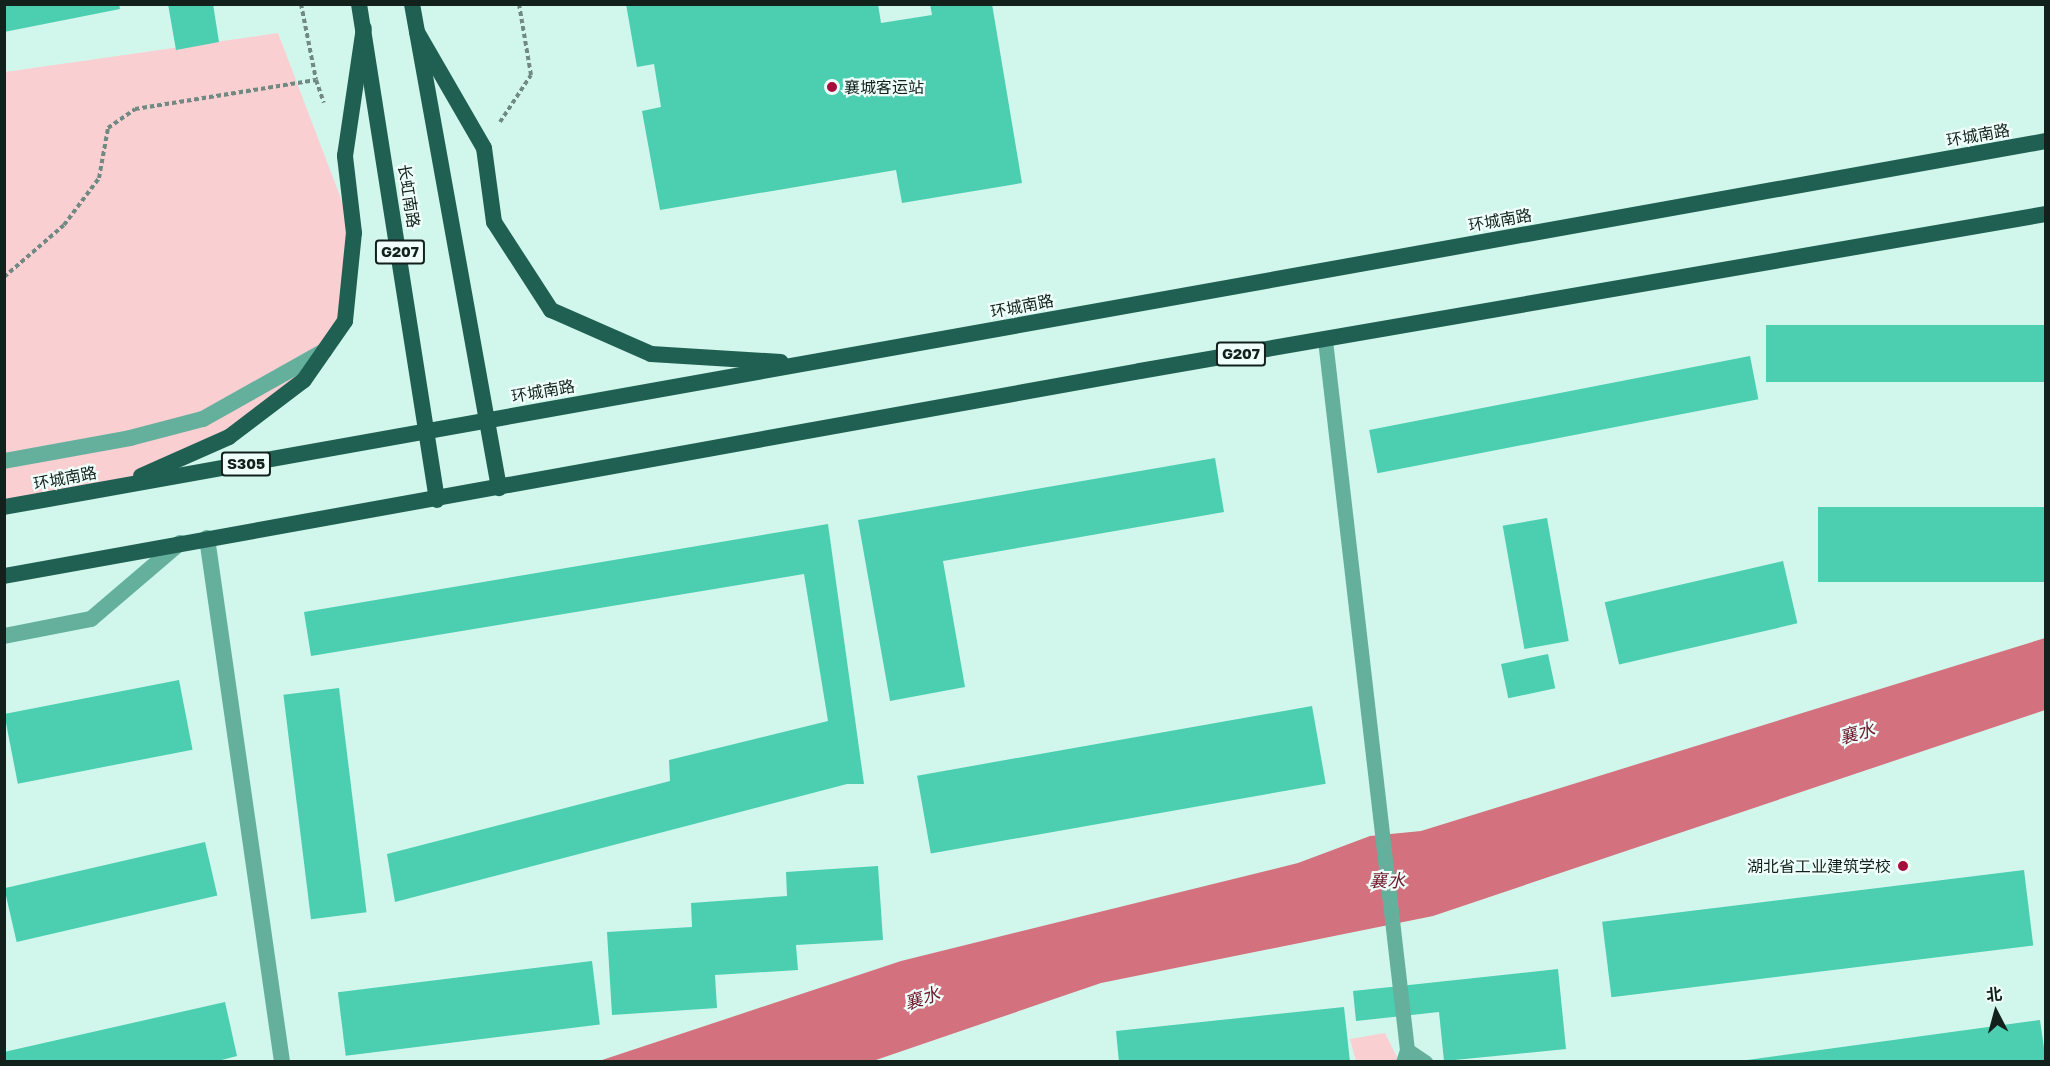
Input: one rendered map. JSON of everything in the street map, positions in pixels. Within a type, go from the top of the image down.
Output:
[{"type":"highway","name":"长虹南路","points":[[359,4],[429,433],[437,500]]},
{"type":"highway","points":[[412,4],[499,488]]},
{"type":"highway","points":[[118,486],[229,436],[304,380],[345,321],[354,233],[345,156],[364,28]]},
{"type":"highway","points":[[417,32],[484,148],[494,222],[551,310],[651,354],[808,364]]},
{"type":"highway","name":"环城南路","points":[[4,507],[429,433],[488,419],[808,364],[2046,141]]},
{"type":"highway","name":"G207","points":[[437,500],[1325,340],[2046,214]]},
{"type":"highway","points":[[4,576],[207,538],[437,500]]},
{"type":"street","points":[[4,461],[130,438],[203,418],[324,351]]},
{"type":"street","points":[[207,538],[282,1062]]},
{"type":"street","points":[[4,636],[91,619],[180,543]]},
{"type":"lane","points":[[1325,340],[1377,779],[1405,1056],[1425,1062]]},
{"type":"path","points":[[301,4],[316,80],[328,113]]},
{"type":"path","points":[[484,148],[531,75],[519,4]]},
{"type":"path","points":[[4,277],[64,225],[99,178],[108,128],[135,109],[316,80]]},
{"type":"shaded area","points":[[278,33],[354,233],[345,321],[304,380],[229,437],[118,486],[5,507],[5,72]]},
{"type":"shaded area","points":[[1385,1033],[1399,1061],[1356,1061],[1350,1039]]},
{"type":"water","name":"襄水","points":[[2045,638],[2045,710],[1433,916],[1101,983],[873,1061],[596,1062],[901,961],[1298,863],[1370,836],[1421,831]]},
{"type":"building","points":[[4,4],[119,4],[120,9],[4,32]]},
{"type":"building","points":[[168,4],[213,4],[219,42],[176,50]]},
{"type":"building","name":"襄城客运站","points":[[626,4],[878,4],[881,23],[932,15],[930,4],[992,4],[1022,183],[902,203],[896,170],[660,210],[642,111],[661,107],[654,64],[637,67]]},
{"type":"building","points":[[1766,325],[2046,325],[2046,382],[1766,382]]},
{"type":"building","points":[[1750,356],[1758,399],[1378,473],[1369,430]]},
{"type":"building","points":[[1215,458],[1224,512],[943,561],[965,687],[890,701],[858,520]]},
{"type":"building","points":[[1818,507],[2046,507],[2046,582],[1818,582]]},
{"type":"building","points":[[1547,518],[1569,641],[1524,649],[1503,526]]},
{"type":"building","points":[[828,524],[864,784],[847,784],[395,902],[387,854],[670,781],[669,760],[828,721],[804,574],[311,656],[304,612]]},
{"type":"building","points":[[1783,561],[1797,623],[1619,665],[1605,602]]},
{"type":"building","points":[[1548,654],[1555,688],[1508,698],[1501,664]]},
{"type":"building","points":[[179,680],[193,750],[18,784],[4,714]]},
{"type":"building","points":[[339,688],[367,912],[311,919],[283,695]]},
{"type":"building","points":[[1312,706],[1326,784],[931,853],[917,776]]},
{"type":"building","points":[[205,842],[217,896],[17,942],[4,888]]},
{"type":"building","points":[[878,866],[883,940],[796,945],[798,970],[715,975],[717,1008],[612,1015],[607,932],[692,927],[691,903],[787,896],[786,872]]},
{"type":"building","points":[[2024,870],[2033,945],[1611,997],[1602,922]]},
{"type":"building","points":[[592,961],[600,1025],[346,1056],[338,992]]},
{"type":"building","points":[[1558,969],[1566,1049],[1444,1061],[1439,1012],[1356,1021],[1353,991]]},
{"type":"building","points":[[225,1002],[237,1056],[214,1062],[4,1062],[4,1052]]},
{"type":"building","points":[[1344,1007],[1350,1062],[1119,1062],[1116,1031]]},
{"type":"building","points":[[2040,1020],[2046,1062],[1747,1062],[1747,1060]]},
{"type":"place","name":"襄城客运站","points":[[832,87]]},
{"type":"place","name":"湖北省工业建筑学校","points":[[1903,866]]}]
